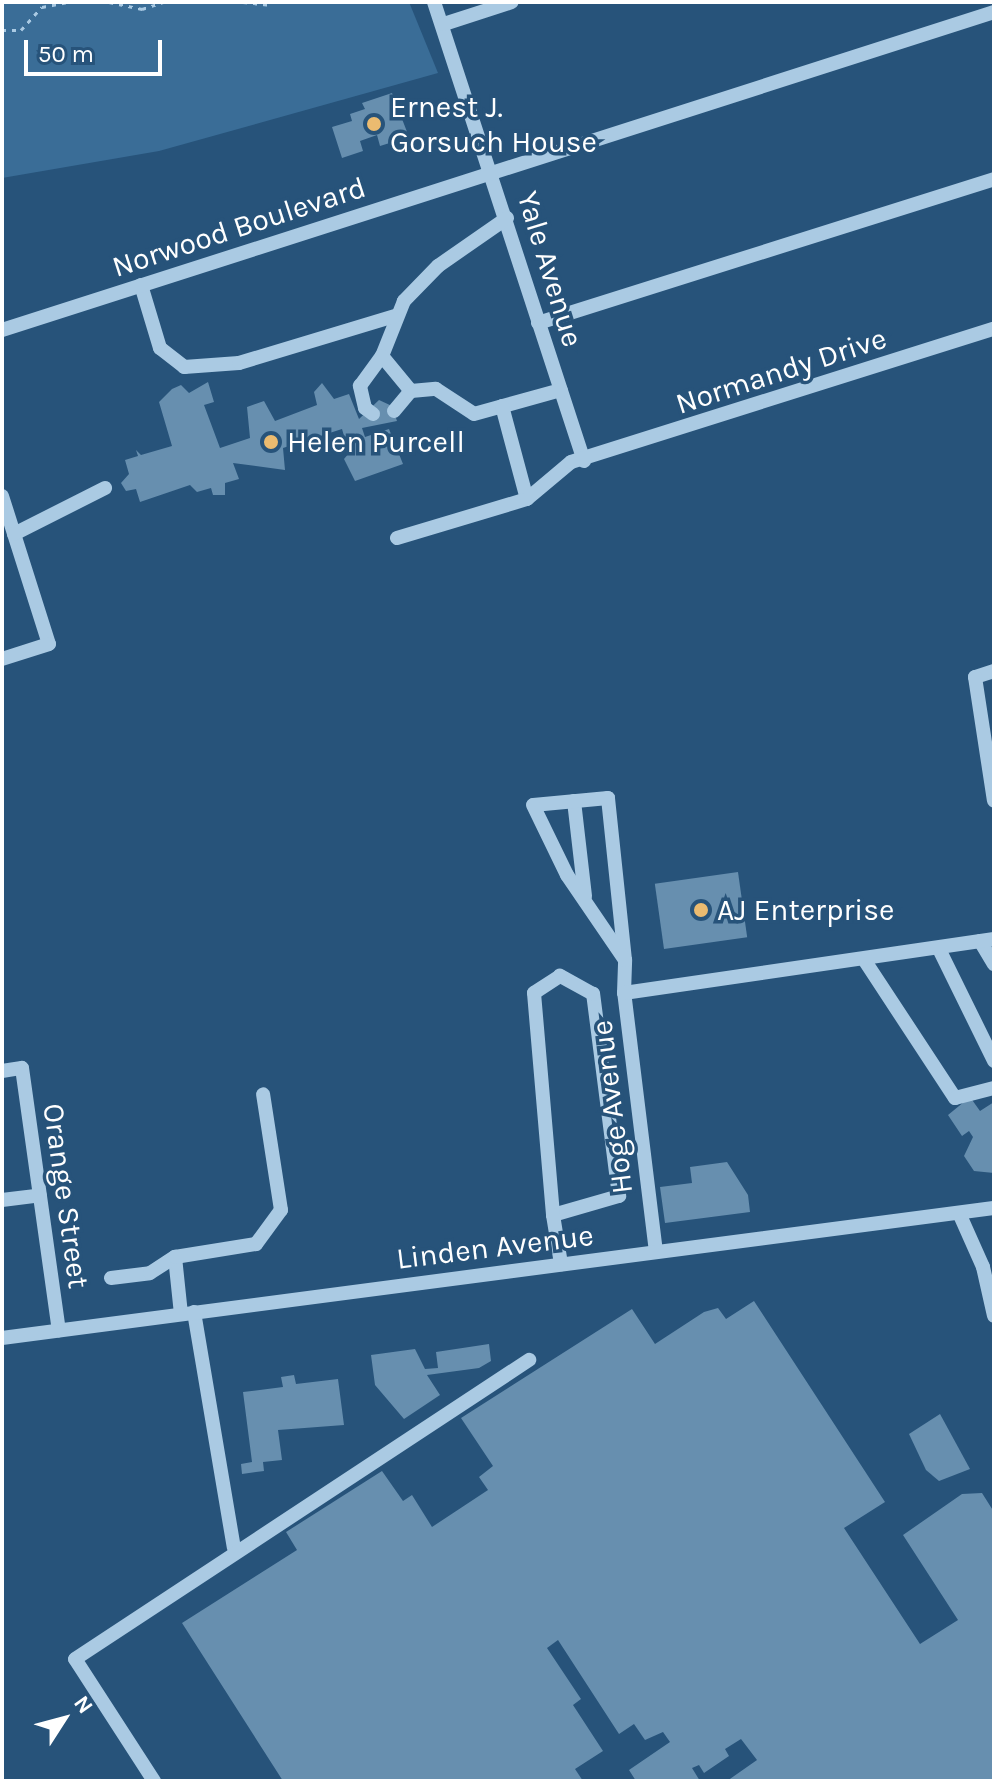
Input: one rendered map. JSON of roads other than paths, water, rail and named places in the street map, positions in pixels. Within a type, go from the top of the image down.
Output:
[{"type":"street","name":"Yale Avenue","points":[[434,2],[444,24],[584,461]]},
{"type":"street","points":[[444,24],[512,2]]},
{"type":"street","name":"Norwood Boulevard","points":[[2,330],[492,173],[993,7]]},
{"type":"street","points":[[538,323],[994,179]]},
{"type":"street","points":[[373,414],[365,408],[360,386],[382,356],[395,316],[438,266],[507,218]]},
{"type":"street","points":[[141,285],[160,348],[184,367],[239,363],[395,316]]},
{"type":"street","name":"Normandy Drive","points":[[527,499],[571,462],[584,461],[994,329]]},
{"type":"street","points":[[382,356],[411,391]]},
{"type":"street","points":[[394,411],[411,391],[436,389],[474,414],[561,390]]},
{"type":"street","points":[[397,538],[527,499],[502,406]]},
{"type":"street","points":[[14,534],[105,488]]},
{"type":"street","points":[[2,498],[49,644],[2,659]]},
{"type":"street","points":[[994,671],[975,677],[994,801]]},
{"type":"street","points":[[624,993],[625,960],[608,798],[533,805],[535,820],[625,960]]},
{"type":"street","points":[[574,801],[586,900]]},
{"type":"street","points":[[987,940],[994,964]]},
{"type":"street","name":"Hoge Avenue","points":[[656,1252],[624,993],[865,961],[987,940]]},
{"type":"street","points":[[939,949],[994,1061]]},
{"type":"street","points":[[865,961],[955,1098],[994,1088]]},
{"type":"street","points":[[553,1215],[619,1196],[593,994],[560,976],[534,993],[553,1215],[561,1264]]},
{"type":"street","name":"Orange Street","points":[[2,1071],[22,1068],[59,1330]]},
{"type":"street","points":[[111,1278],[150,1273],[175,1257],[256,1244],[281,1210],[263,1094]]},
{"type":"street","points":[[2,1200],[40,1195]]},
{"type":"street","name":"Linden Avenue","points":[[2,1338],[994,1208]]},
{"type":"street","points":[[959,1213],[983,1267],[993,1312]]},
{"type":"street","points":[[175,1257],[234,1548]]},
{"type":"street","points":[[154,1781],[75,1659],[234,1548],[529,1360]]},
{"type":"place","name":"Ernest J. Gorsuch House","points":[[374,124]]},
{"type":"place","name":"Helen Purcell","points":[[271,442]]},
{"type":"place","name":"AJ Enterprise","points":[[701,910]]}]
